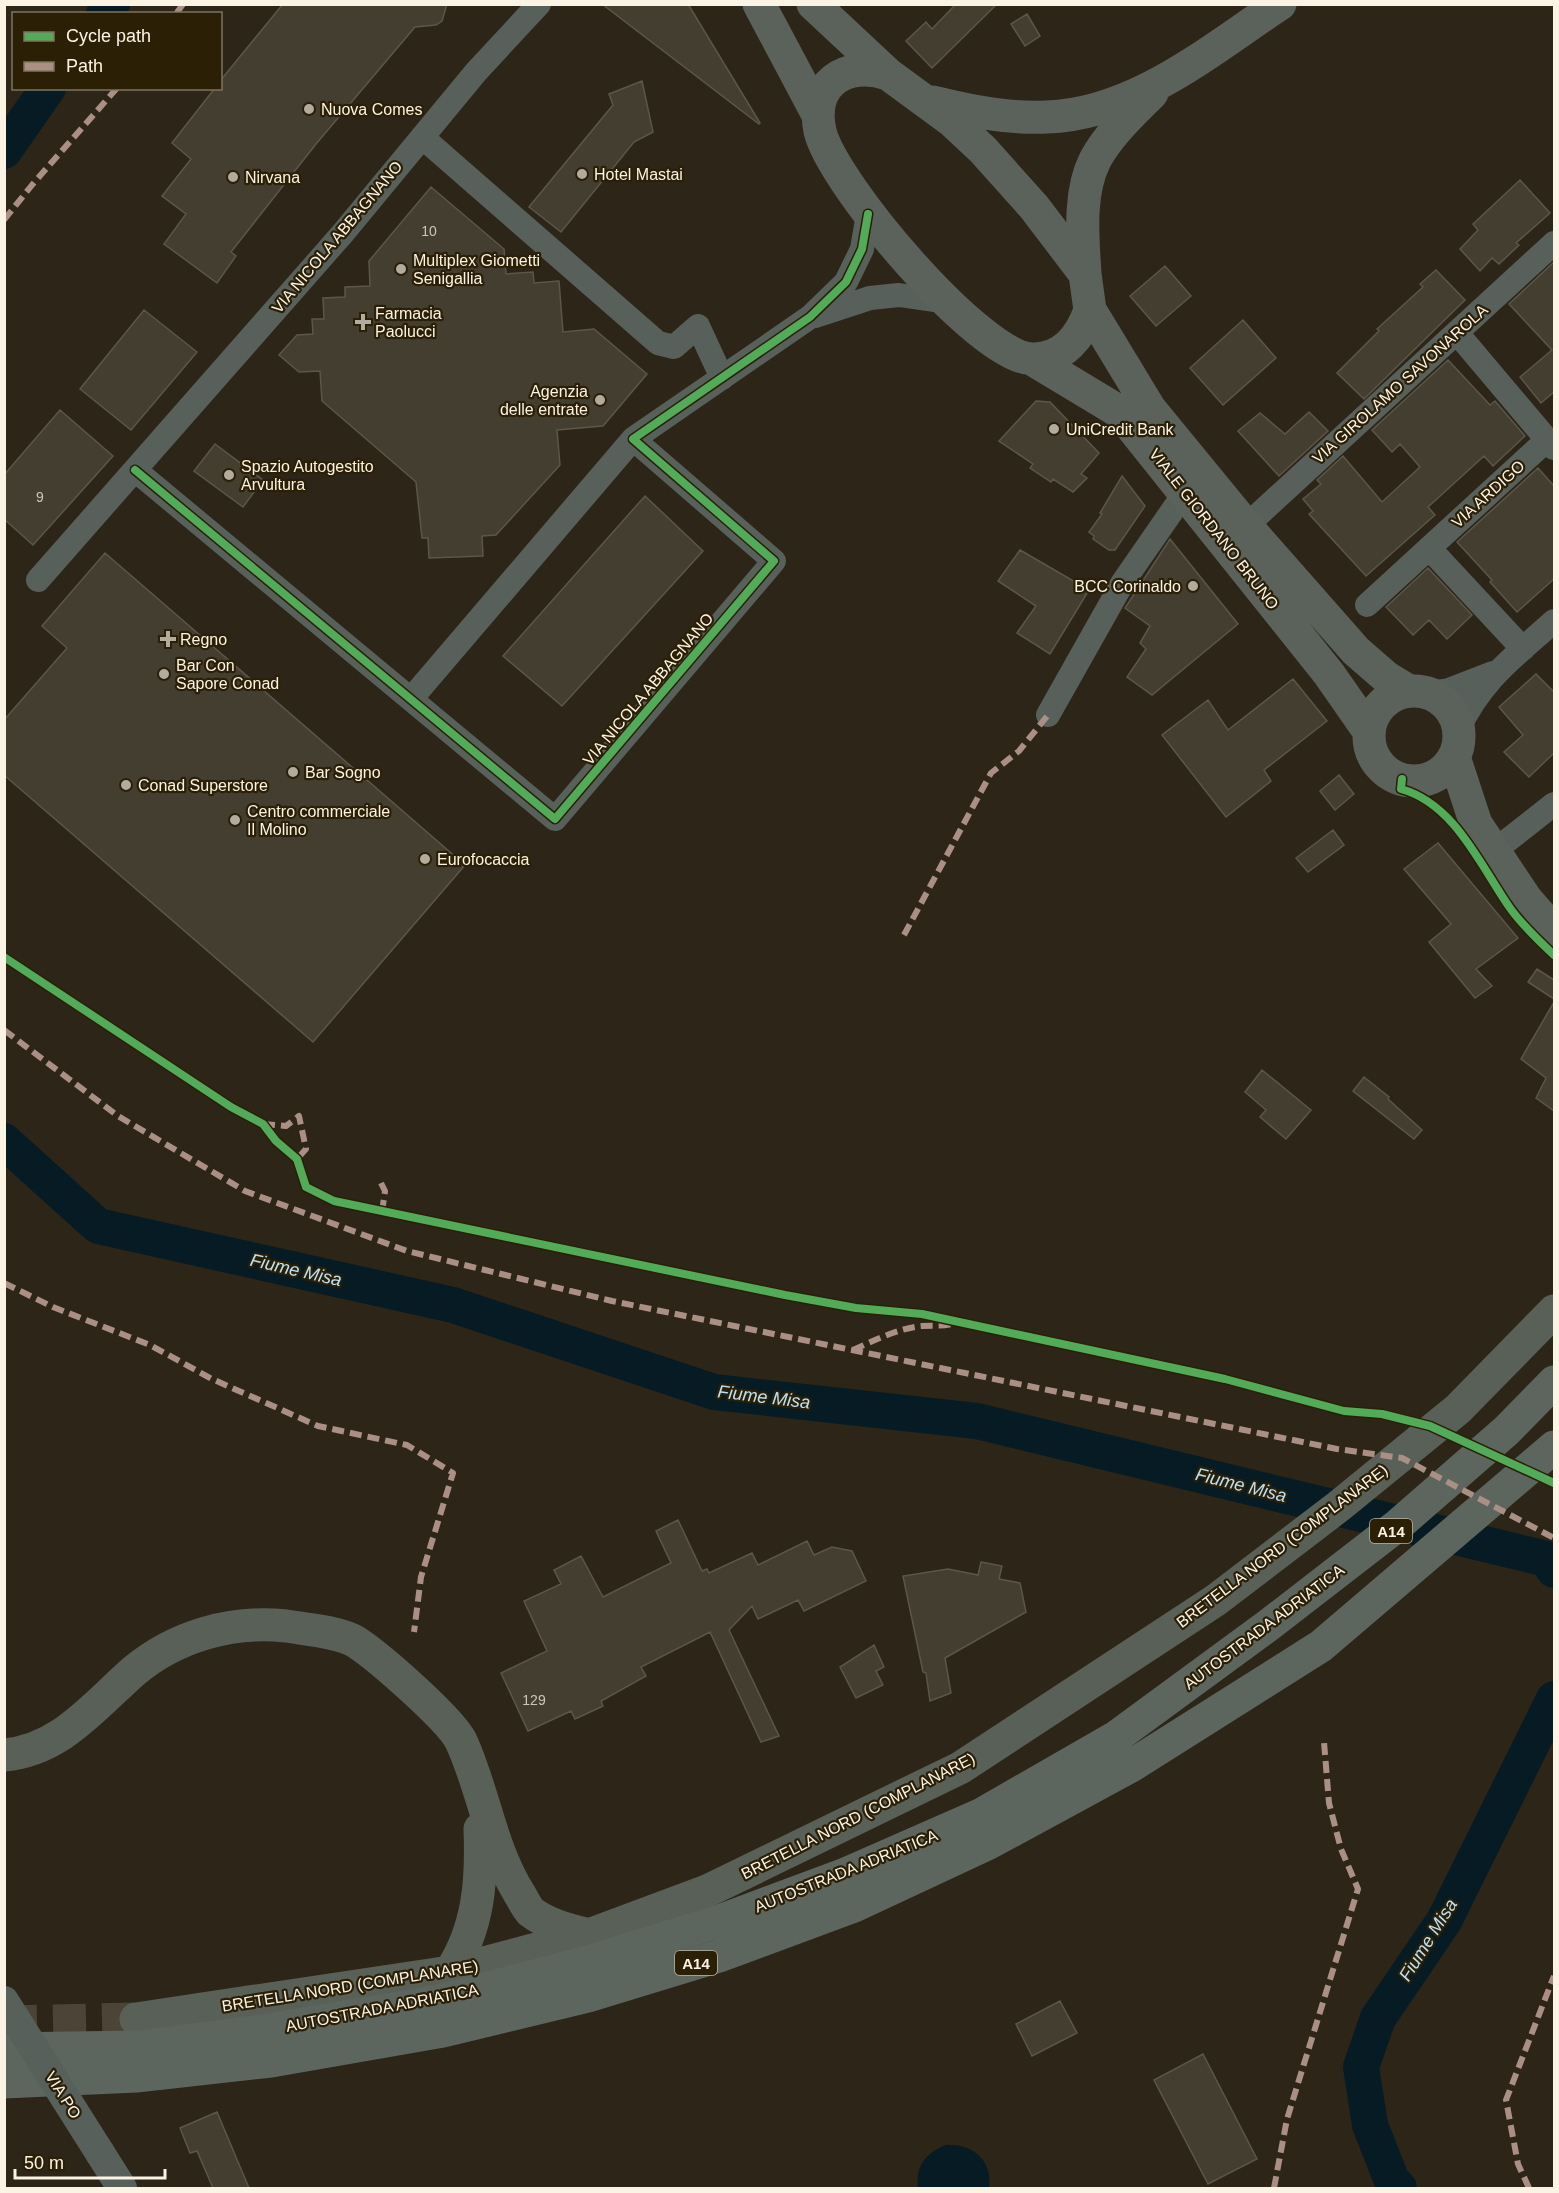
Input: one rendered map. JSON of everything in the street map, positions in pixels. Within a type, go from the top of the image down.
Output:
[{"type":"highway","name":"AUTOSTRADA ADRIATICA","points":[[4,2049],[138,2047],[261,2031],[439,2001],[584,1963],[717,1922],[843,1875],[982,1814],[1116,1737],[1270,1624],[1398,1525],[1506,1431],[1554,1382]]},
{"type":"highway","name":"AUTOSTRADA ADRIATICA","points":[[4,2082],[136,2076],[260,2063],[432,2033],[588,1996],[719,1956],[854,1906],[989,1842],[1131,1766],[1321,1646],[1552,1449]]},
{"type":"main road","name":"VIALE GIORDANO BRUNO","points":[[759,4],[818,115],[825,146],[868,214],[903,258],[947,302],[993,340],[1013,352],[1032,359],[1114,409],[1185,491],[1352,703],[1368,730]]},
{"type":"main road","name":"VIALE GIORDANO BRUNO","points":[[813,4],[888,74],[925,100],[984,150],[1056,233],[1085,274],[1090,310],[1150,409],[1246,525],[1356,651],[1386,677],[1419,692]]},
{"type":"main road","points":[[1085,274],[1084,204],[1095,160],[1112,134],[1162,83],[1280,4]]},
{"type":"main road","name":"VIALE GIORDANO BRUNO","points":[[818,115],[821,98],[828,85],[840,75],[864,70],[888,74]]},
{"type":"main road","points":[[925,100],[992,114],[1048,117],[1112,103],[1162,83]]},
{"type":"main road","points":[[1032,359],[1056,354],[1071,345],[1084,329],[1090,310]]},
{"type":"main road","points":[[1476,824],[1449,707],[1419,692],[1394,695],[1382,703],[1373,716],[1368,730],[1370,748],[1378,764],[1394,777],[1418,781],[1453,804],[1476,824],[1526,899],[1554,931]]},
{"type":"main road","points":[[1418,781],[1438,773],[1456,743]]},
{"type":"main road","name":"BRETELLA NORD (COMPLANARE)","points":[[136,2019],[450,1972],[590,1935],[707,1891],[960,1768],[1216,1600],[1339,1506],[1458,1409],[1554,1311]]},
{"type":"main road","points":[[4,1755],[20,1754],[54,1741],[81,1722],[135,1670],[172,1645],[208,1631],[261,1623],[308,1629],[354,1641],[421,1696],[460,1739],[505,1870],[530,1911],[559,1927],[590,1935]]},
{"type":"main road","points":[[4,1736],[40,1746]]},
{"type":"main road","points":[[450,1972],[462,1954],[473,1920],[482,1877],[478,1791]]},
{"type":"main road","points":[[473,1920],[488,1939],[513,1957],[525,1932],[530,1911]]},
{"type":"street","name":"VIA NICOLA ABBAGNANO","points":[[38,580],[343,233],[476,72],[539,4]]},
{"type":"street","points":[[422,137],[658,343],[674,347],[698,326],[722,378]]},
{"type":"street","points":[[411,699],[633,439],[810,317],[846,282],[862,249],[868,214]]},
{"type":"street","name":"VIA GIROLAMO SAVONAROLA","points":[[1246,525],[1554,243]]},
{"type":"street","points":[[810,317],[870,298],[899,295],[947,302]]},
{"type":"street","name":"VIA ARDIGO","points":[[1367,605],[1429,548],[1551,444],[1456,333]]},
{"type":"street","name":"VIA NICOLA ABBAGNANO","points":[[135,470],[555,819],[774,561],[633,439]]},
{"type":"street","points":[[1048,715],[1123,582],[1185,491]]},
{"type":"street","points":[[1429,548],[1523,649]]},
{"type":"street","points":[[1456,743],[1474,699],[1498,671],[1554,621]]},
{"type":"street","points":[[1419,692],[1449,690],[1498,671]]},
{"type":"street","points":[[1494,851],[1554,804]]},
{"type":"street","name":"VIA PO","points":[[4,2001],[122,2188]]},
{"type":"water","points":[[945,2145],[964,2147],[979,2155],[988,2169],[989,2188],[918,2188],[918,2174],[923,2162]]},
{"type":"building","points":[[283,4],[447,4],[442,21],[436,25],[415,27],[316,144],[231,252],[236,256],[217,283],[164,244],[186,214],[162,196],[191,159],[172,143],[213,90],[222,90],[222,79]]},
{"type":"building","points":[[602,4],[688,4],[760,123],[759,124]]},
{"type":"building","points":[[956,4],[997,4],[932,68],[906,41],[926,22],[932,29]]},
{"type":"building","points":[[1027,14],[1040,36],[1025,46],[1011,24]]},
{"type":"building","name":"Hotel Mastai","points":[[642,81],[653,132],[634,142],[561,232],[529,207],[613,105],[609,94]]},
{"type":"building","points":[[1520,180],[1550,213],[1516,243],[1519,245],[1499,264],[1492,258],[1480,271],[1460,249],[1478,230],[1473,224]]},
{"type":"building","points":[[431,187],[504,249],[506,274],[533,272],[534,283],[559,281],[563,332],[594,329],[647,374],[603,426],[557,430],[560,465],[496,535],[482,536],[483,556],[429,558],[428,538],[422,538],[416,482],[322,401],[320,371],[299,372],[279,355],[297,335],[313,334],[312,319],[324,319],[323,298],[345,297],[345,287],[370,286],[369,261]]},
{"type":"building","points":[[1554,262],[1554,392],[1541,403],[1520,377],[1552,350],[1509,304]]},
{"type":"building","points":[[1165,266],[1191,296],[1156,326],[1130,296]]},
{"type":"building","points":[[1436,270],[1465,300],[1364,399],[1337,373],[1379,331],[1377,329],[1423,287],[1420,284]]},
{"type":"building","points":[[144,310],[197,352],[131,430],[80,389]]},
{"type":"building","points":[[1243,320],[1276,358],[1223,405],[1190,368]]},
{"type":"building","points":[[1448,360],[1490,405],[1495,401],[1525,436],[1493,466],[1484,456],[1428,507],[1435,515],[1366,576],[1309,514],[1313,511],[1303,499],[1321,484],[1317,480],[1343,456],[1382,502],[1420,467],[1400,444],[1392,452],[1372,430]]},
{"type":"building","points":[[1036,401],[1050,402],[1099,453],[1081,474],[1087,478],[1073,492],[1053,479],[1051,482],[1030,468],[1033,464],[999,441]]},
{"type":"building","points":[[60,410],[113,456],[33,545],[4,519],[4,475]]},
{"type":"building","points":[[1309,412],[1328,431],[1279,476],[1238,431],[1260,413],[1285,434]]},
{"type":"building","name":"Spazio Autogestito Arvultura","points":[[215,444],[263,480],[243,507],[194,471]]},
{"type":"building","points":[[1538,468],[1554,486],[1554,579],[1517,612],[1490,582],[1492,580],[1457,542]]},
{"type":"building","points":[[1122,476],[1145,506],[1115,550],[1109,550],[1093,539],[1094,536],[1089,532],[1102,514],[1100,513]]},
{"type":"building","points":[[645,496],[703,551],[562,706],[503,656]]},
{"type":"building","points":[[1170,539],[1238,624],[1152,695],[1127,677],[1146,649],[1140,643],[1150,626],[1125,608]]},
{"type":"building","points":[[1020,550],[1089,590],[1050,654],[1017,633],[1036,606],[998,581]]},
{"type":"building","name":"Centro commerciale Il Molino","points":[[105,553],[465,865],[313,1042],[4,775],[4,720],[67,648],[42,626]]},
{"type":"building","points":[[1428,568],[1472,615],[1447,639],[1429,620],[1413,635],[1386,607]]},
{"type":"building","points":[[1536,674],[1554,692],[1554,753],[1529,777],[1504,752],[1523,735],[1499,707]]},
{"type":"building","points":[[1293,679],[1327,721],[1264,770],[1271,781],[1226,817],[1162,735],[1208,700],[1228,730]]},
{"type":"building","points":[[1339,775],[1354,794],[1335,810],[1320,791]]},
{"type":"building","points":[[1333,830],[1344,845],[1308,872],[1296,858]]},
{"type":"building","points":[[1438,843],[1518,938],[1476,969],[1492,986],[1475,998],[1429,942],[1451,924],[1404,869]]},
{"type":"building","points":[[1537,969],[1554,980],[1554,999],[1528,982]]},
{"type":"building","points":[[1554,1002],[1554,1111],[1536,1098],[1546,1078],[1521,1059]]},
{"type":"building","points":[[1262,1070],[1311,1110],[1286,1139],[1260,1117],[1266,1110],[1245,1092]]},
{"type":"building","points":[[1364,1077],[1389,1097],[1388,1099],[1422,1130],[1414,1139],[1353,1091]]},
{"type":"building","points":[[678,1520],[702,1571],[707,1569],[709,1573],[752,1553],[758,1565],[807,1541],[814,1555],[832,1547],[852,1551],[866,1581],[804,1611],[798,1600],[758,1619],[752,1606],[729,1630],[779,1736],[761,1742],[710,1632],[641,1667],[646,1676],[601,1701],[603,1706],[575,1719],[571,1711],[528,1731],[501,1673],[547,1651],[524,1601],[561,1584],[554,1570],[581,1556],[603,1597],[671,1563],[656,1531]]},
{"type":"building","points":[[981,1562],[1002,1566],[999,1579],[1020,1583],[1026,1612],[945,1658],[951,1693],[930,1701],[926,1673],[923,1672],[903,1576],[948,1569],[978,1575]]},
{"type":"building","points":[[874,1645],[884,1667],[876,1671],[883,1685],[856,1698],[840,1667]]},
{"type":"building","points":[[1060,2001],[1077,2033],[1032,2056],[1016,2024]]},
{"type":"building","points":[[1203,2054],[1257,2159],[1208,2184],[1154,2080]]},
{"type":"building","points":[[217,2112],[249,2188],[213,2188],[197,2151],[190,2153],[180,2128]]},
{"type":"waterway","name":"Fiume Misa","points":[[106,12],[112,4]]},
{"type":"waterway","name":"Fiume Misa","points":[[4,151],[47,90]]},
{"type":"waterway","name":"Fiume Misa","points":[[4,1141],[98,1226],[453,1305],[714,1392],[977,1421],[1547,1559],[1554,1570]]},
{"type":"waterway","name":"Fiume Misa","points":[[1399,2188],[1392,2181],[1370,2125],[1361,2067],[1378,2018],[1444,1921],[1554,1699]]},
{"type":"tunnel","points":[[4,2022],[136,2019]]},
{"type":"marked path","points":[[177,12],[183,4]]},
{"type":"marked path","points":[[4,220],[115,90]]},
{"type":"marked path","points":[[904,935],[991,773],[1019,751],[1048,715]]},
{"type":"marked path","points":[[4,1030],[118,1116],[245,1191],[407,1251],[612,1301],[1337,1449],[1402,1458],[1554,1538]]},
{"type":"marked path","points":[[263,1124],[286,1126],[299,1116],[306,1149],[297,1159]]},
{"type":"marked path","points":[[381,1183],[385,1191],[382,1212]]},
{"type":"marked path","points":[[4,1283],[53,1307],[150,1345],[212,1379],[318,1426],[407,1445],[453,1473],[421,1577],[414,1632]]},
{"type":"marked path","points":[[853,1350],[904,1329],[955,1323]]},
{"type":"marked path","points":[[1274,2188],[1287,2119],[1358,1889],[1341,1849],[1329,1803],[1324,1742]]},
{"type":"marked path","points":[[1529,2188],[1518,2164],[1506,2100],[1554,1976]]},
{"type":"cycle path","points":[[135,470],[555,819],[774,561],[633,439],[810,317],[846,282],[862,249],[868,214]]},
{"type":"cycle path","points":[[1402,779],[1401,789],[1437,808],[1451,822],[1477,855],[1515,914],[1554,955]]},
{"type":"cycle path","points":[[4,957],[231,1107],[263,1124],[276,1141],[297,1159],[306,1187],[334,1201],[785,1295],[856,1308],[922,1314],[1225,1379],[1344,1411],[1382,1414],[1430,1426],[1554,1483]]},
{"type":"place","name":"Nuova Comes","points":[[309,109]]},
{"type":"place","name":"Hotel Mastai","points":[[582,174]]},
{"type":"place","name":"Nirvana","points":[[233,177]]},
{"type":"place","name":"Multiplex Giometti Senigallia","points":[[401,269]]},
{"type":"place","name":"Farmacia Paolucci","points":[[363,322]]},
{"type":"place","name":"Agenzia delle entrate","points":[[600,400]]},
{"type":"place","name":"UniCredit Bank","points":[[1054,429]]},
{"type":"place","name":"Spazio Autogestito Arvultura","points":[[229,475]]},
{"type":"place","name":"BCC Corinaldo","points":[[1193,586]]},
{"type":"place","name":"Regno","points":[[168,639]]},
{"type":"place","name":"Bar Con Sapore Conad","points":[[164,674]]},
{"type":"place","name":"Bar Sogno","points":[[293,772]]},
{"type":"place","name":"Conad Superstore","points":[[126,785]]},
{"type":"place","name":"Centro commerciale Il Molino","points":[[235,820]]},
{"type":"place","name":"Eurofocaccia","points":[[425,859]]}]
